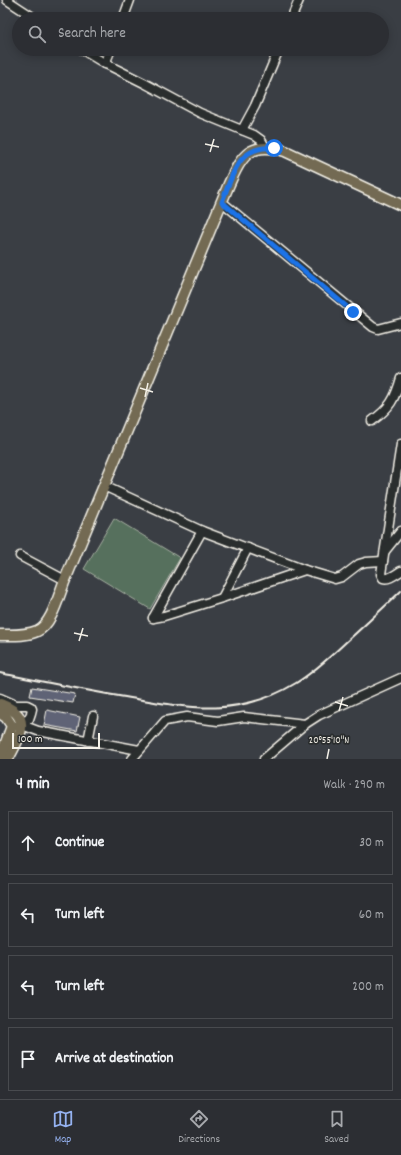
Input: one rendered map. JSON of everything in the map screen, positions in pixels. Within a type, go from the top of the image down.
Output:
[{"type":"main road","points":[[0,635],[22,635],[37,631],[43,627],[53,612],[231,178],[241,160],[247,154],[256,149],[265,147],[274,148],[284,151],[401,204]]},
{"type":"main road","points":[[0,704],[16,713],[21,731],[8,759]]},
{"type":"main road","points":[[0,713],[19,724]]},
{"type":"main road","points":[[0,759],[19,724]]},
{"type":"street","points":[[7,0],[25,12]]},
{"type":"street","points":[[126,12],[130,0]]},
{"type":"street","points":[[294,12],[299,0]]},
{"type":"street","points":[[92,56],[200,113],[254,135],[261,140],[265,147]]},
{"type":"street","points":[[105,64],[108,56]]},
{"type":"street","points":[[242,130],[255,106],[276,56]]},
{"type":"street","points":[[222,202],[373,327],[378,328],[401,324]]},
{"type":"street","points":[[372,421],[390,405],[401,378]]},
{"type":"street","points":[[401,444],[381,574],[383,578],[386,579],[401,571]]},
{"type":"street","points":[[104,486],[202,531],[305,570],[335,579],[342,577],[359,564],[383,561]]},
{"type":"street","points":[[202,531],[153,618],[222,598],[305,570]]},
{"type":"street","points":[[384,551],[401,531]]},
{"type":"street","points":[[222,598],[248,548]]},
{"type":"street","points":[[20,556],[65,580]]},
{"type":"street","points":[[264,759],[305,724],[319,715],[401,678]]},
{"type":"street","points":[[0,698],[16,705],[27,705],[31,707],[32,710],[29,719],[19,724]]},
{"type":"street","points":[[88,741],[93,716]]},
{"type":"street","points":[[132,759],[165,721],[187,717],[218,721],[244,717],[305,724]]},
{"type":"street","points":[[19,724],[38,731],[139,750]]},
{"type":"green space","points":[[114,518],[180,558],[150,609],[84,569]]},
{"type":"building","points":[[32,687],[75,694],[73,703],[30,696]]},
{"type":"building","points":[[47,710],[80,717],[77,731],[44,725]]},
{"type":"railway","points":[[0,673],[166,704],[209,708],[252,702],[274,695],[309,674],[334,654],[401,591]]},
{"type":"route","points":[[274,148],[265,147],[256,149],[247,154],[241,160],[236,168],[222,202],[353,312]]}]
